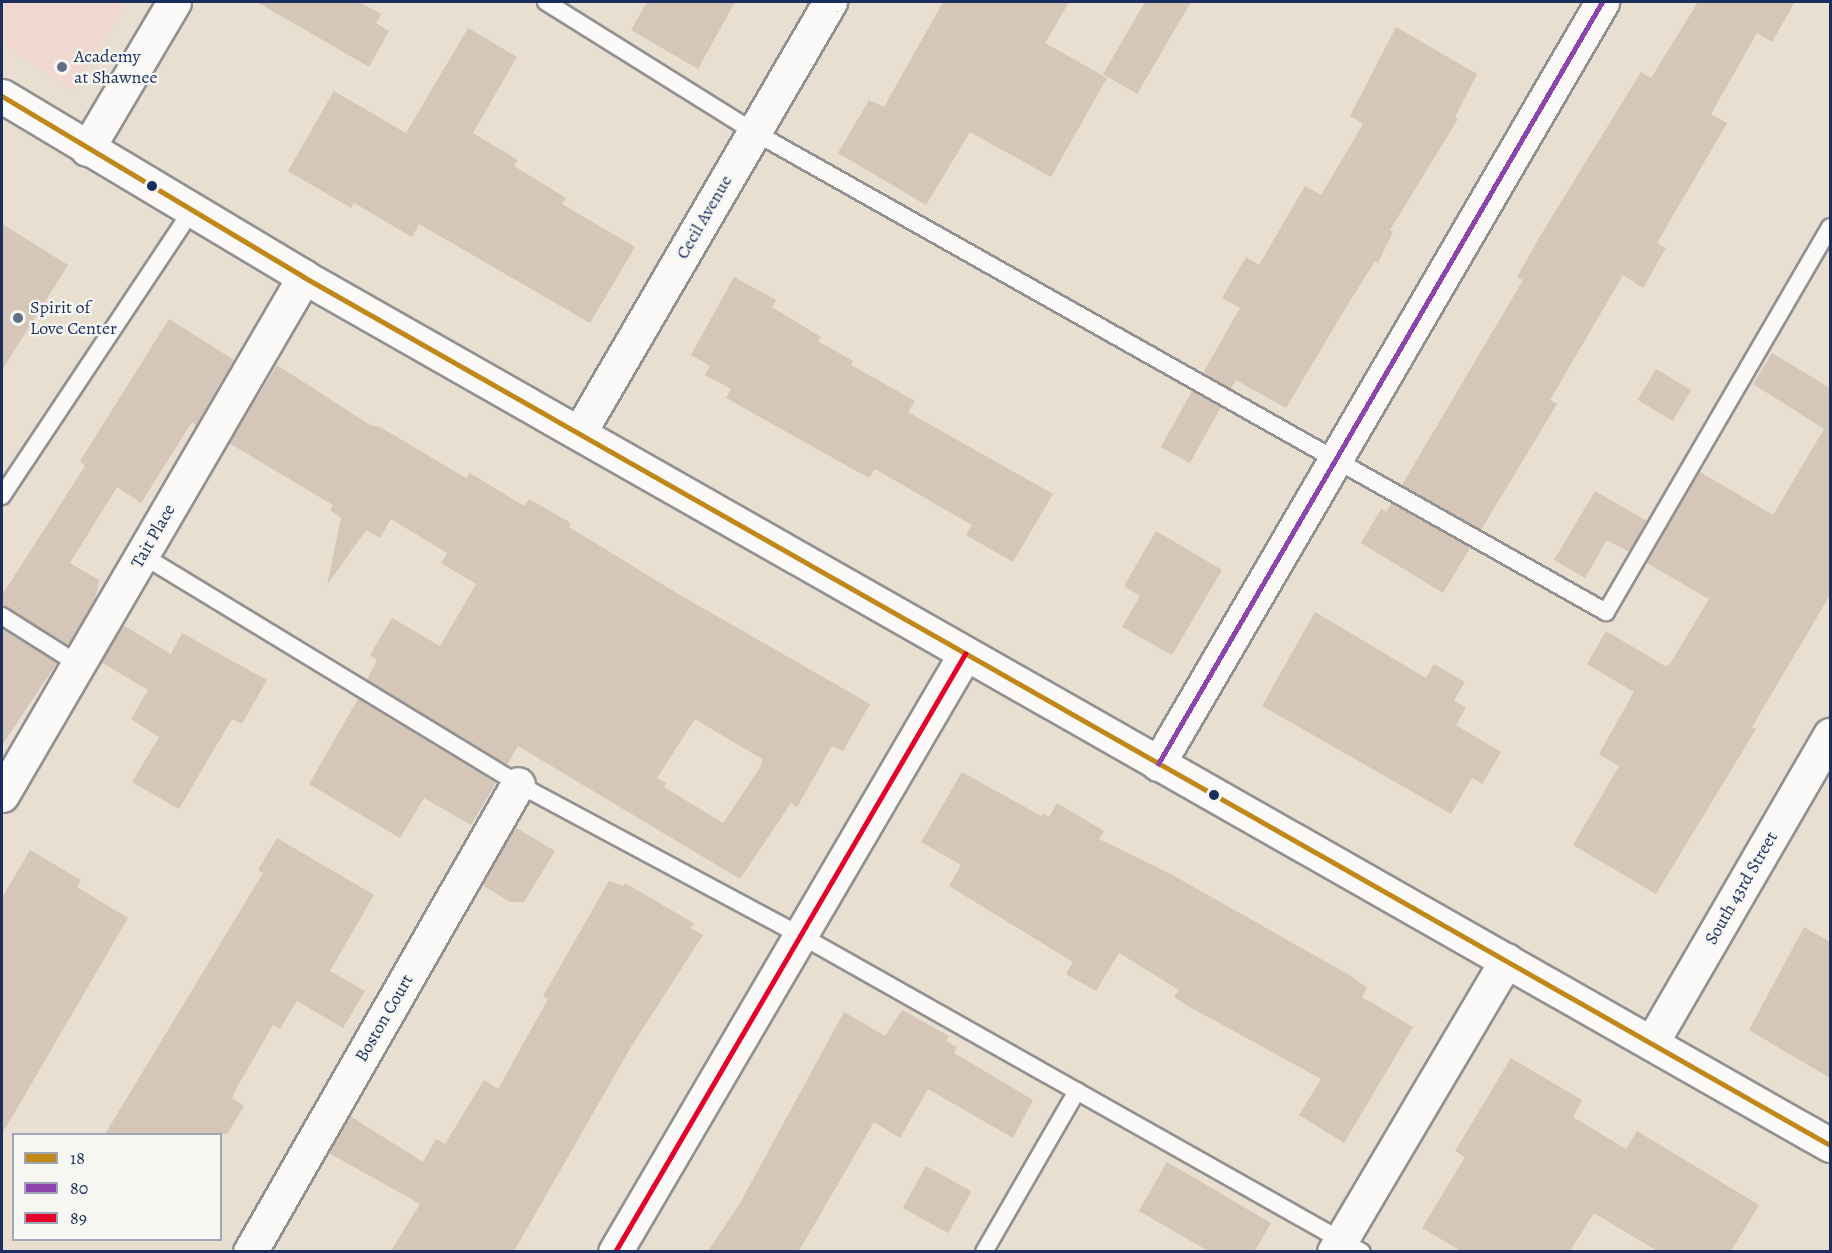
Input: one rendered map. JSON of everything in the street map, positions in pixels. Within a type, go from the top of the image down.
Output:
[{"type":"street","points":[[87,149],[174,2]]},
{"type":"street","name":"Cecil Avenue","points":[[579,433],[830,2]]},
{"type":"street","points":[[1158,764],[1602,2]]},
{"type":"street","points":[[2,96],[304,277],[1830,1145]]},
{"type":"street","name":"Tait Place","points":[[2,795],[304,277]]},
{"type":"street","points":[[615,1251],[965,654]]},
{"type":"street","name":"South 43rd Street","points":[[1652,1042],[1830,735]]},
{"type":"street","name":"Boston Court","points":[[250,1251],[518,784]]},
{"type":"street","points":[[1346,1248],[1508,960]]},
{"type":"lane","points":[[546,2],[754,132],[1606,612],[1830,227]]},
{"type":"lane","points":[[2,496],[191,211]]},
{"type":"lane","points":[[142,555],[518,784],[800,935],[1077,1091],[1346,1248]]},
{"type":"lane","points":[[2,616],[78,664]]},
{"type":"lane","points":[[984,1251],[1077,1091]]},
{"type":"shaded area","name":"Academy at Shawnee","points":[[2,2],[126,2],[73,91],[2,44]]},
{"type":"building","points":[[257,2],[359,2],[381,14],[376,23],[389,31],[369,67]]},
{"type":"building","points":[[647,2],[735,2],[698,69],[631,30]]},
{"type":"building","points":[[943,2],[1069,2],[1045,43],[1107,78],[1051,177],[970,132],[926,205],[838,153],[869,100],[884,107]]},
{"type":"building","points":[[1145,2],[1191,2],[1137,94],[1103,74]]},
{"type":"building","points":[[1698,2],[1795,2],[1772,42],[1757,33],[1711,114],[1727,123],[1657,243],[1666,248],[1643,288],[1623,275],[1550,400],[1557,404],[1481,530],[1402,485],[1523,280],[1517,277],[1542,233],[1641,72],[1651,78]]},
{"type":"building","points":[[1396,27],[1477,74],[1455,117],[1458,119],[1390,230],[1393,232],[1378,263],[1375,261],[1286,408],[1236,380],[1231,389],[1203,373],[1240,308],[1222,298],[1246,257],[1259,265],[1305,186],[1321,195],[1363,124],[1350,116]]},
{"type":"building","points":[[468,28],[517,57],[473,133],[518,160],[514,166],[566,198],[562,204],[635,247],[590,323],[419,224],[412,237],[354,203],[351,208],[288,171],[334,91],[406,133]]},
{"type":"building","name":"Spirit of Love Center","points":[[2,224],[68,265],[2,370]]},
{"type":"building","points":[[734,277],[776,300],[772,307],[821,337],[818,341],[853,361],[851,365],[915,401],[908,412],[1053,494],[1013,562],[966,535],[972,525],[875,469],[869,478],[726,398],[731,389],[705,375],[710,366],[691,355]]},
{"type":"building","points":[[169,319],[234,360],[196,425],[192,422],[141,503],[117,487],[70,563],[99,580],[95,599],[68,645],[2,606],[2,595],[85,466],[80,461]]},
{"type":"building","points":[[1772,353],[1830,388],[1830,595],[1752,727],[1756,729],[1656,894],[1573,845],[1619,766],[1599,754],[1634,692],[1587,664],[1606,631],[1665,666],[1670,664],[1709,599],[1647,563],[1700,472],[1773,515],[1824,429],[1753,384]]},
{"type":"building","points":[[277,365],[370,425],[380,427],[466,478],[470,473],[524,506],[529,499],[571,523],[569,527],[680,595],[870,704],[843,751],[832,746],[797,807],[791,803],[740,879],[518,746],[507,765],[367,680],[377,660],[370,655],[392,618],[440,646],[476,584],[441,563],[447,553],[391,519],[380,538],[366,530],[327,585],[341,518],[330,510],[333,505],[229,443]],"holes":[[[695,719],[762,759],[761,766],[723,823],[664,787],[666,783],[657,778]]]},
{"type":"building","points":[[1656,369],[1691,390],[1673,421],[1637,400]]},
{"type":"building","points":[[1192,391],[1221,407],[1190,463],[1161,447]]},
{"type":"building","points":[[1595,491],[1647,521],[1629,552],[1607,540],[1585,578],[1554,560]]},
{"type":"building","points":[[1392,503],[1470,548],[1443,593],[1361,543],[1381,509],[1386,512]]},
{"type":"building","points":[[1156,531],[1222,570],[1172,655],[1122,627],[1140,596],[1124,586]]},
{"type":"building","points":[[1315,612],[1426,678],[1434,664],[1465,682],[1454,700],[1466,708],[1456,725],[1501,752],[1482,784],[1472,778],[1451,814],[1262,706]]},
{"type":"building","points":[[123,625],[171,654],[182,633],[267,680],[242,724],[232,719],[179,809],[132,782],[159,737],[131,719],[148,690],[101,662]]},
{"type":"building","points":[[2,628],[57,663],[2,745]]},
{"type":"building","points":[[358,699],[496,783],[471,825],[424,798],[400,838],[309,784]]},
{"type":"building","points":[[962,772],[1041,816],[1043,813],[1049,817],[1057,803],[1104,831],[1099,839],[1169,873],[1351,976],[1367,988],[1362,997],[1413,1027],[1344,1143],[1299,1115],[1321,1079],[1188,1006],[1174,997],[1179,990],[1119,953],[1096,991],[1066,974],[1073,962],[949,886],[961,865],[921,842]]},
{"type":"building","points":[[515,827],[555,851],[524,902],[510,902],[482,885]]},
{"type":"building","points":[[277,838],[374,895],[330,971],[365,991],[343,1028],[297,1001],[280,1029],[273,1025],[232,1098],[244,1106],[227,1134],[106,1133],[263,873],[258,870]]},
{"type":"building","points":[[30,850],[81,880],[77,887],[128,918],[2,1134],[2,898]]},
{"type":"building","points":[[609,881],[623,886],[625,883],[695,924],[690,928],[703,935],[631,1047],[514,1251],[391,1251],[420,1204],[329,1153],[350,1116],[423,1162],[436,1139],[445,1144],[484,1080],[498,1089],[548,999],[543,996]]},
{"type":"building","points":[[1804,927],[1830,942],[1830,1078],[1749,1030]]},
{"type":"building","points":[[902,1010],[949,1036],[946,1041],[957,1047],[954,1053],[1033,1100],[1013,1138],[928,1089],[900,1138],[874,1122],[799,1251],[708,1251],[739,1205],[844,1012],[885,1036]]},
{"type":"building","points":[[1511,1058],[1582,1100],[1573,1117],[1626,1149],[1637,1131],[1759,1205],[1731,1251],[1657,1251],[1594,1213],[1570,1251],[1461,1251],[1422,1228],[1465,1157],[1455,1151]]},
{"type":"building","points":[[1167,1162],[1271,1223],[1255,1251],[1208,1251],[1139,1211]]},
{"type":"building","points":[[926,1166],[971,1191],[948,1233],[903,1208]]},
{"type":"transit line","name":"80","points":[[1158,764],[1602,2]]},
{"type":"transit line","name":"18","points":[[2,96],[304,277],[1830,1145]]},
{"type":"transit line","name":"89","points":[[615,1252],[965,654]]},
{"type":"place","name":"Academy at Shawnee","points":[[62,67]]},
{"type":"place","name":"Spirit of Love Center","points":[[18,318]]}]
